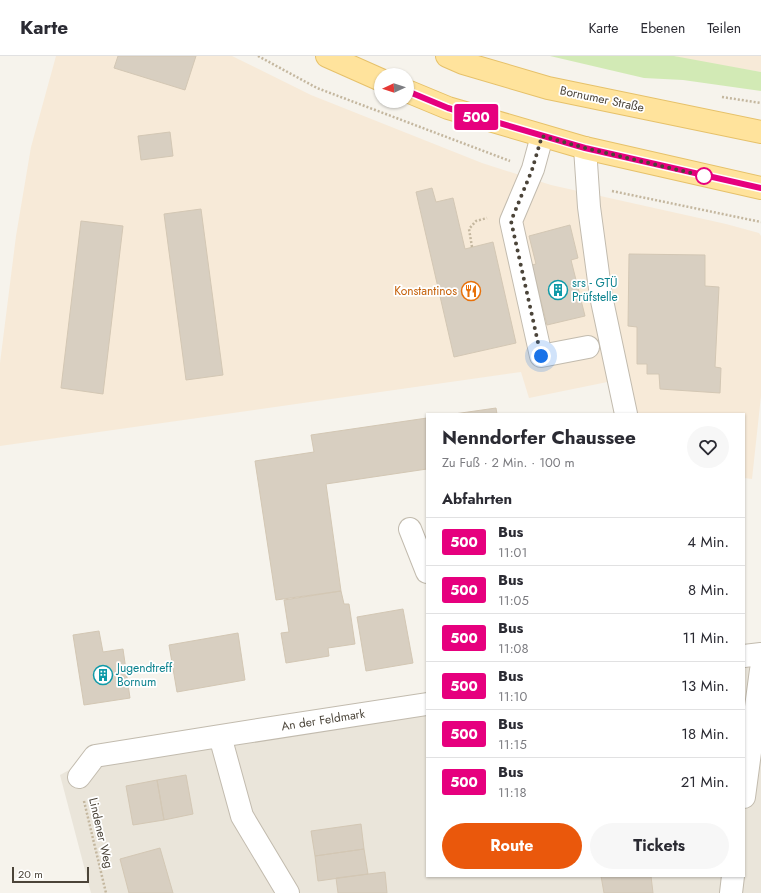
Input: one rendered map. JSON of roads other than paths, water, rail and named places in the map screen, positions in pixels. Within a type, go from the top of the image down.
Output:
[{"type":"main road","points":[[327,56],[374,77]]},
{"type":"main road","name":"Bornumer Straße","points":[[447,56],[463,63],[548,88],[761,132]]},
{"type":"main road","points":[[414,94],[448,108],[585,148],[761,188]]},
{"type":"street","points":[[542,136],[532,170],[511,221],[541,356],[588,348]]},
{"type":"street","points":[[585,148],[589,207],[601,296],[626,413]]},
{"type":"street","points":[[410,529],[426,569]]},
{"type":"street","points":[[745,656],[761,654]]},
{"type":"street","points":[[745,790],[761,670]]},
{"type":"street","name":"An der Feldmark","points":[[79,777],[95,756],[426,704]]},
{"type":"street","points":[[220,736],[242,816],[288,893]]},
{"type":"street","points":[[731,893],[733,877]]},
{"type":"place","name":"srs - GTÜ Prüfstelle","points":[[558,290]]},
{"type":"place","name":"Konstantinos","points":[[471,291]]},
{"type":"place","name":"Jugendtreff Bornum","points":[[103,675]]}]
